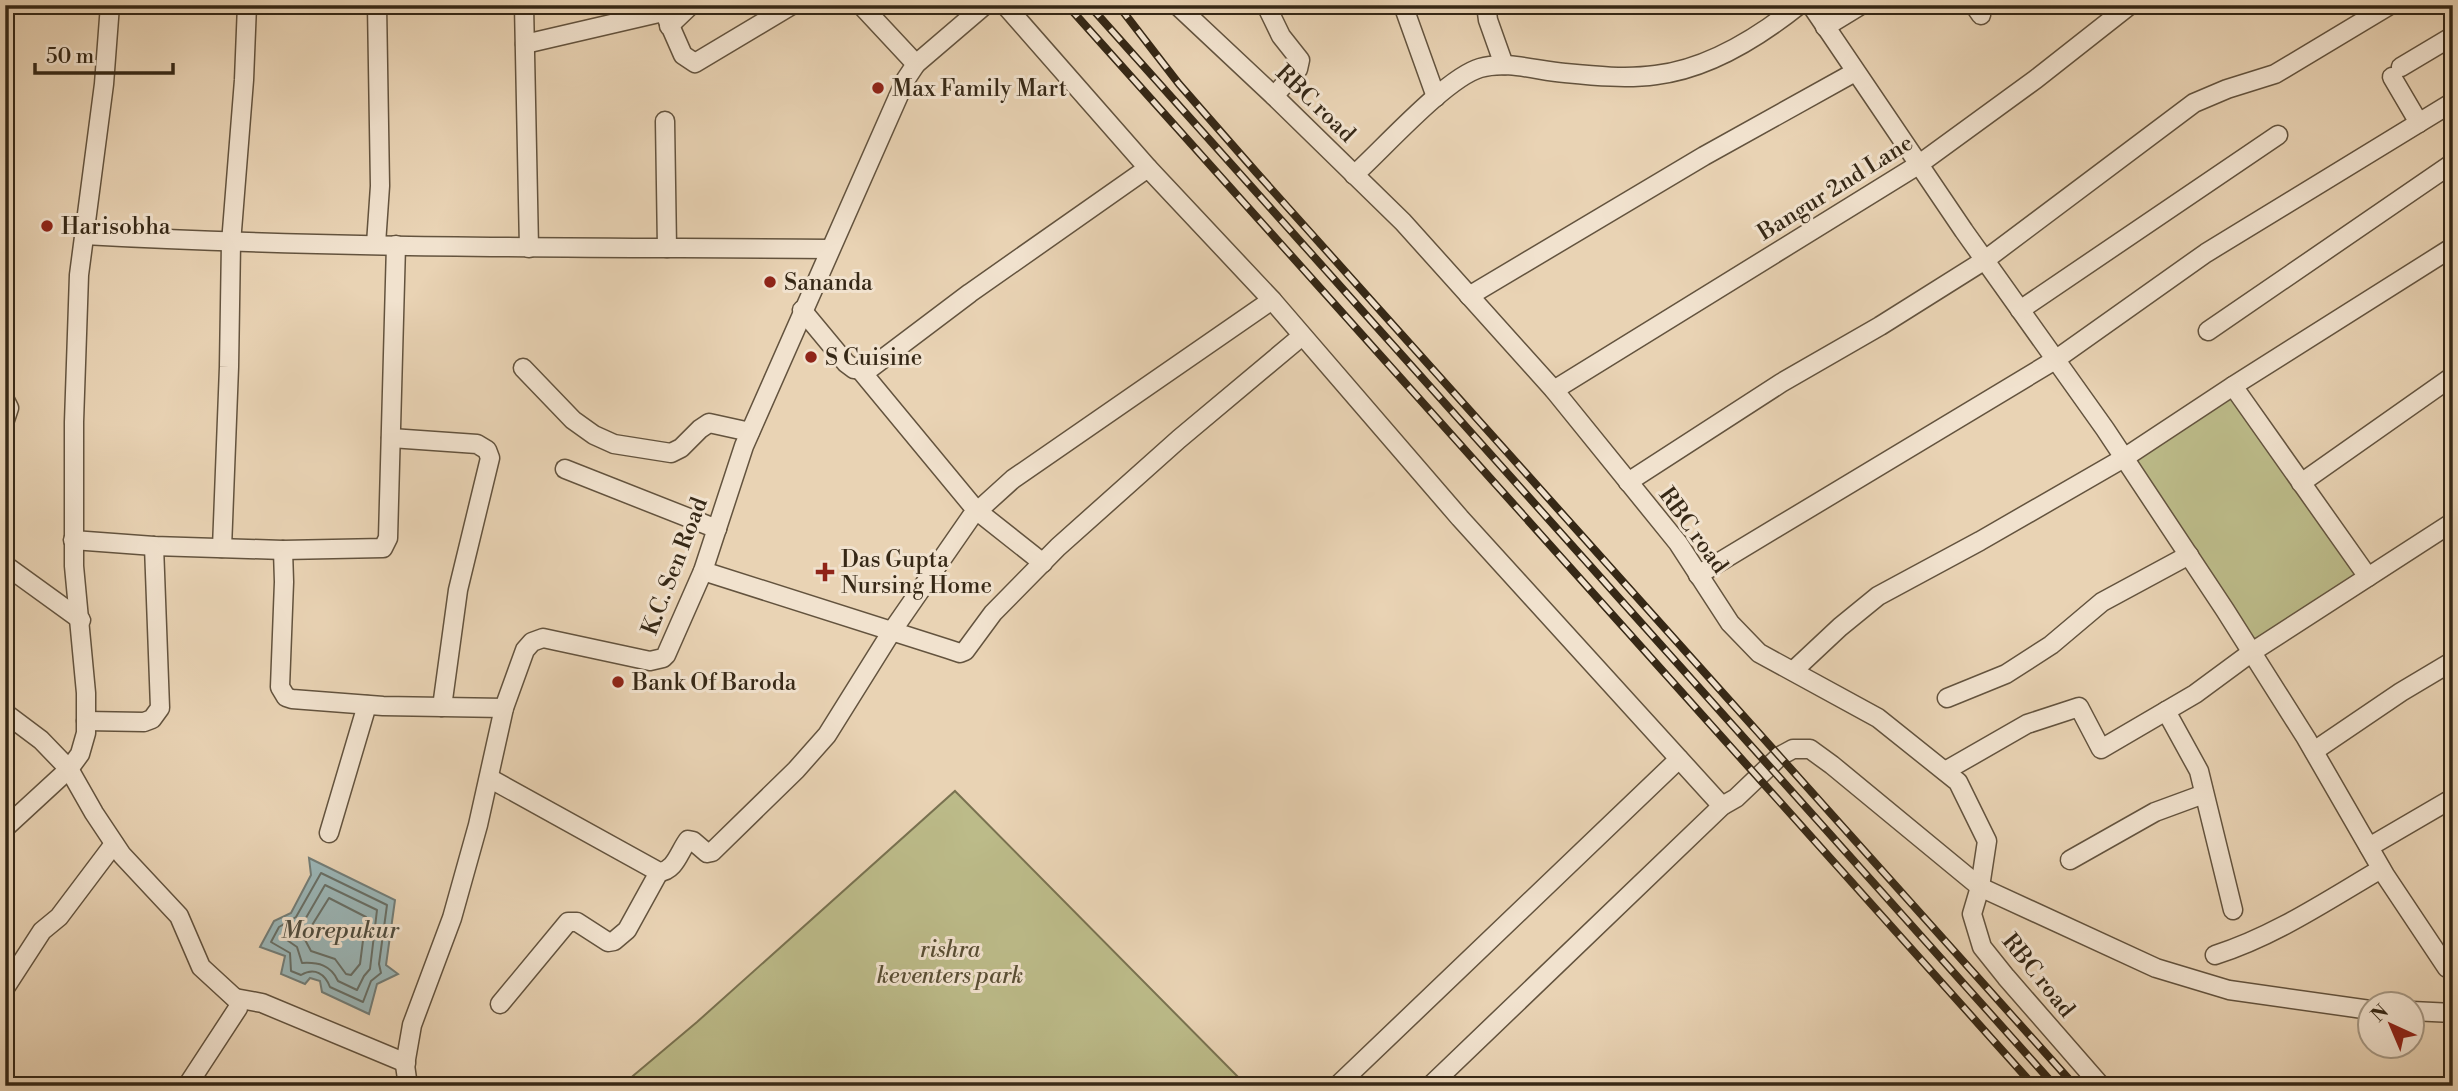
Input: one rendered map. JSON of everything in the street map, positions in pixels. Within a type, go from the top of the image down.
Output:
[{"type":"street","points":[[5,828],[69,769],[84,745],[86,692],[73,540],[79,288],[104,84],[110,5]]},
{"type":"street","points":[[222,548],[231,243],[247,5]]},
{"type":"street","points":[[376,244],[380,186],[377,5]]},
{"type":"street","points":[[524,5],[529,248]]},
{"type":"street","points":[[525,44],[664,14],[691,5]]},
{"type":"street","points":[[664,14],[683,55],[695,63],[792,5]]},
{"type":"street","points":[[861,5],[916,64]]},
{"type":"street","name":"K.C. Sen Road","points":[[408,1086],[406,1063],[412,1025],[452,918],[489,778],[504,708],[522,656],[528,645],[543,638],[650,661],[663,658],[703,571],[750,432],[906,79],[916,64],[985,5]]},
{"type":"street","points":[[1005,5],[1148,168],[1272,300],[1460,518],[1722,806]]},
{"type":"street","name":"RBC road","points":[[1177,5],[1403,222],[1554,390],[1678,543],[1730,623],[1759,653],[1878,718],[1958,782],[1987,841],[1980,887],[1972,914],[1982,947],[2101,1086]]},
{"type":"street","points":[[1266,5],[1281,36],[1300,60],[1298,69],[1274,96]]},
{"type":"street","points":[[1403,5],[1436,97]]},
{"type":"street","points":[[1486,5],[1504,65]]},
{"type":"street","points":[[1354,175],[1436,97],[1479,68],[1504,65],[1568,74],[1634,77],[1660,75],[1714,58],[1749,41],[1799,5]]},
{"type":"street","points":[[1811,5],[2189,555],[2314,751],[2381,869],[2447,968],[2453,965]]},
{"type":"street","points":[[1825,27],[1861,5]]},
{"type":"street","name":"Bangur 2nd Lane","points":[[1554,390],[1919,165],[2036,79],[2130,5]]},
{"type":"street","points":[[1628,482],[1781,383],[1880,326],[1985,260],[2194,103],[2275,74],[2390,5]]},
{"type":"street","points":[[2419,123],[2396,72],[2453,36]]},
{"type":"street","points":[[1469,296],[1704,156],[1856,72]]},
{"type":"street","points":[[1698,575],[2055,359],[2206,253],[2453,102]]},
{"type":"street","points":[[665,121],[667,248]]},
{"type":"street","points":[[2020,310],[2278,135]]},
{"type":"street","points":[[2208,331],[2453,163]]},
{"type":"street","points":[[861,371],[875,365],[970,293],[1148,168]]},
{"type":"street","points":[[84,235],[231,243],[830,249]]},
{"type":"street","points":[[73,540],[154,546],[283,550],[383,548],[388,538],[396,244]]},
{"type":"street","points":[[1793,671],[1878,596],[2124,458],[2453,247]]},
{"type":"street","points":[[489,778],[659,872],[672,866],[688,840],[707,853],[715,850],[809,756],[833,727],[892,631],[976,510],[1013,479],[1272,300]]},
{"type":"street","points":[[802,310],[846,363],[861,371],[976,510],[1043,563]]},
{"type":"street","points":[[703,571],[960,653],[965,651],[993,613],[1043,563],[1179,439],[1302,336]]},
{"type":"street","points":[[523,368],[573,420],[594,435],[614,444],[671,453],[709,423],[750,432]]},
{"type":"street","points":[[2301,482],[2453,376]]},
{"type":"street","points":[[2233,386],[2368,577]]},
{"type":"street","points":[[5,400],[9,408],[5,420]]},
{"type":"street","points":[[391,438],[477,444],[487,450],[490,458],[458,590],[442,707]]},
{"type":"street","points":[[565,469],[716,529]]},
{"type":"street","points":[[1945,771],[2026,724],[2079,707],[2102,749],[2195,694],[2252,652],[2453,522]]},
{"type":"street","points":[[86,721],[144,722],[152,719],[160,708],[154,546]]},
{"type":"street","points":[[283,550],[281,692],[292,699],[367,705],[504,708]]},
{"type":"street","points":[[1947,698],[2006,674],[2050,646],[2102,602],[2189,555]]},
{"type":"street","points":[[5,565],[81,620]]},
{"type":"street","points":[[2314,751],[2401,692],[2453,661]]},
{"type":"street","points":[[329,833],[367,705]]},
{"type":"street","points":[[2166,711],[2199,771],[2233,910]]},
{"type":"street","points":[[5,713],[41,740],[69,769],[114,844],[179,916],[197,961],[206,974],[235,998],[262,1003],[406,1063]]},
{"type":"street","points":[[1430,1086],[1722,806],[1736,798],[1780,756],[1793,749],[1810,749],[1832,765],[1980,887],[2156,968],[2229,990],[2356,1008]]},
{"type":"street","points":[[1337,1086],[1679,758]]},
{"type":"street","points":[[2070,860],[2155,811],[2204,794]]},
{"type":"street","points":[[2369,848],[2453,798]]},
{"type":"street","points":[[5,988],[42,931],[59,917],[114,844]]},
{"type":"street","points":[[2215,955],[2245,946],[2381,869]]},
{"type":"street","points":[[500,1004],[568,922],[577,922],[608,942],[621,937],[659,872]]},
{"type":"street","points":[[187,1086],[238,1008],[235,998]]},
{"type":"street","points":[[2426,1012],[2453,1013]]},
{"type":"green space","points":[[2233,386],[2368,577],[2252,652],[2124,458]]},
{"type":"green space","name":"rishra keventers park","points":[[955,791],[1247,1086],[621,1086],[697,1022]]},
{"type":"water","name":"Morepukur","points":[[309,858],[395,900],[386,965],[398,974],[377,984],[369,1014],[322,992],[320,981],[310,978],[305,984],[281,974],[285,956],[260,947],[274,921],[291,913],[311,875]]},
{"type":"railway","points":[[1067,5],[2034,1086]]},
{"type":"railway","points":[[1089,5],[2055,1086]]},
{"type":"railway","points":[[1118,5],[1179,84],[1256,172],[2075,1086]]},
{"type":"place","name":"Max Family Mart","points":[[878,88]]},
{"type":"place","name":"Harisobha","points":[[47,226]]},
{"type":"place","name":"Sananda","points":[[770,282]]},
{"type":"place","name":"S Cuisine","points":[[811,357]]},
{"type":"place","name":"Das Gupta Nursing Home","points":[[825,572]]},
{"type":"place","name":"Bank Of Baroda","points":[[618,682]]}]
